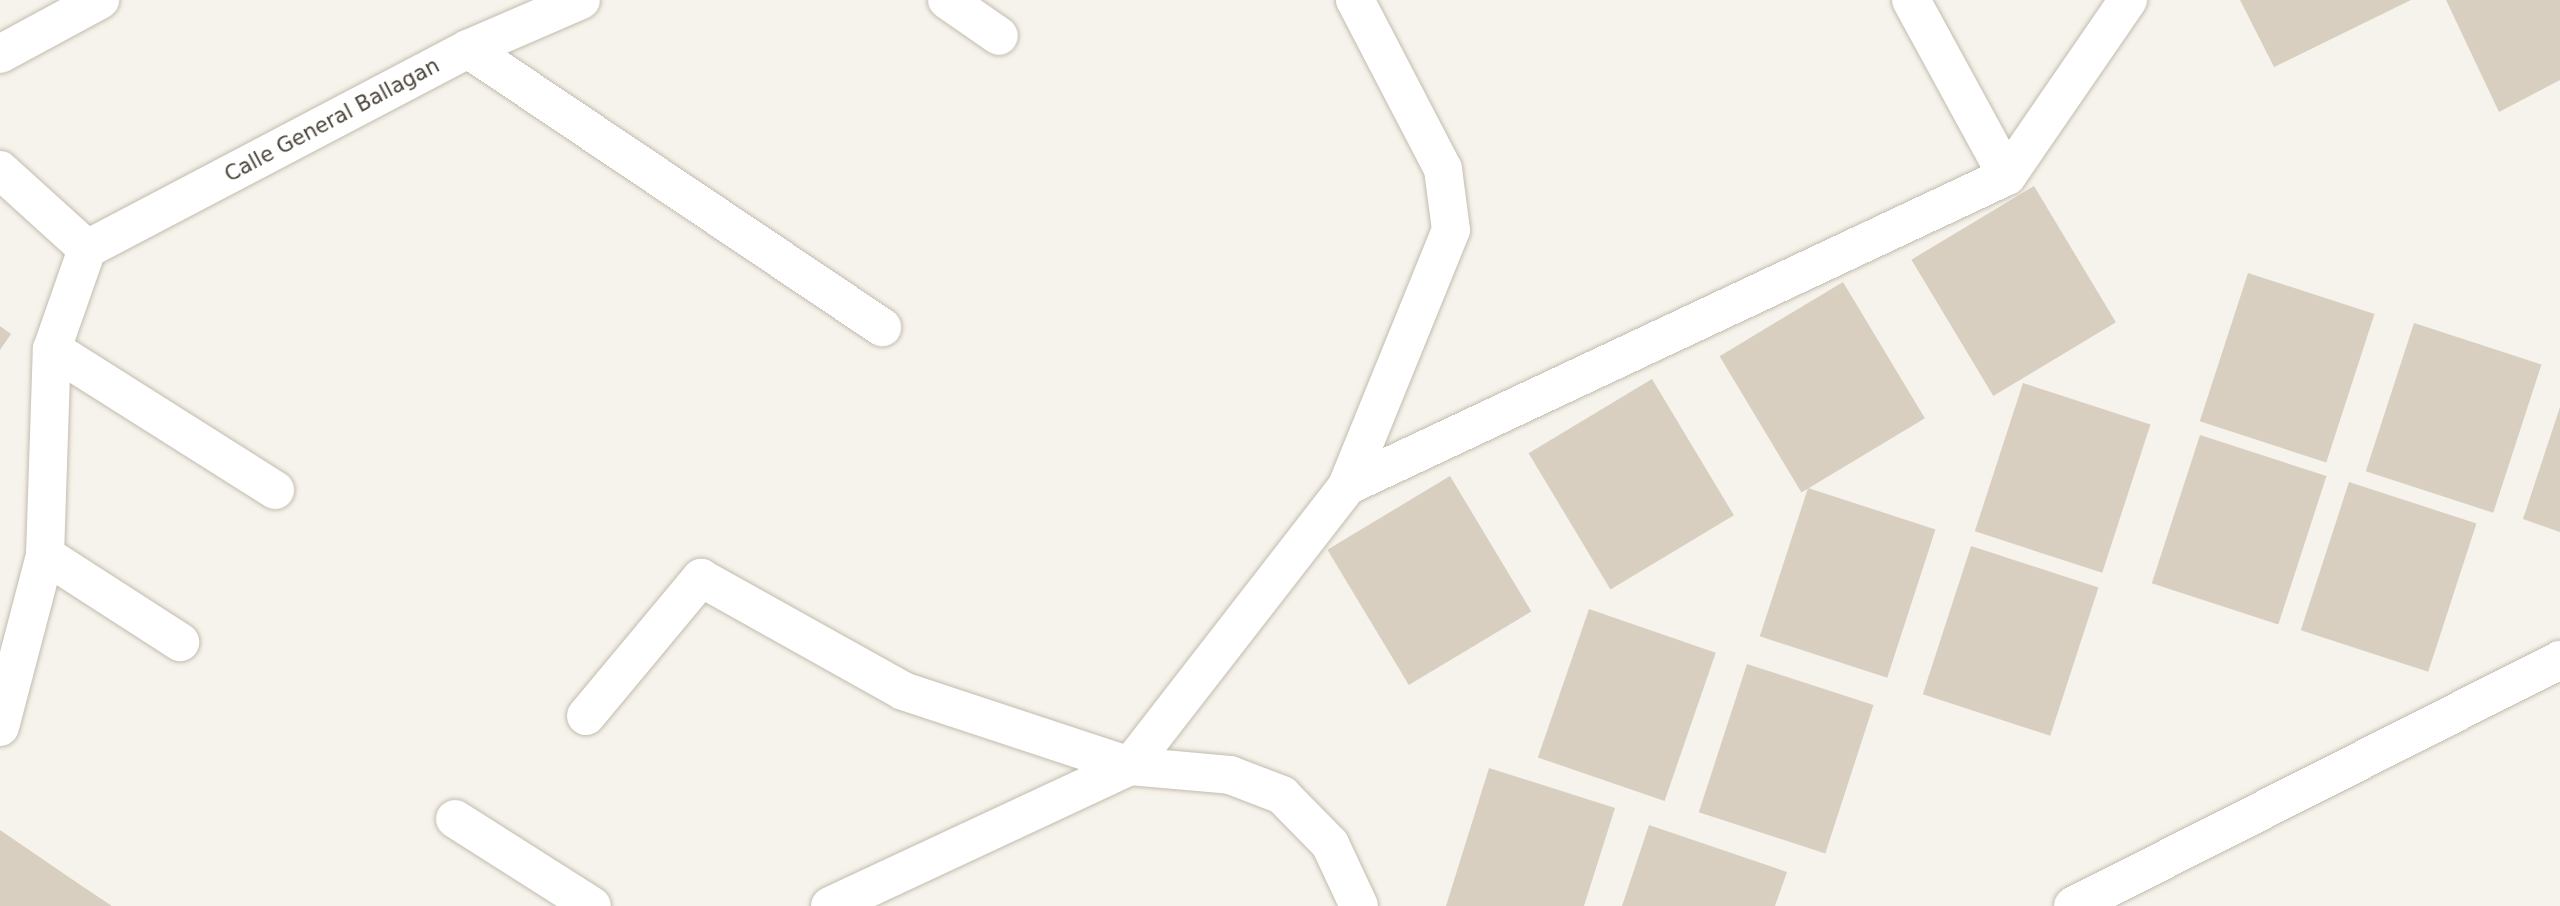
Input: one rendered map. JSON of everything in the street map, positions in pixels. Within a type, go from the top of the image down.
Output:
[{"type":"street","points":[[0,54],[100,0]]},
{"type":"street","name":"Calle General Ballagan","points":[[87,248],[468,49],[581,0]]},
{"type":"street","points":[[947,0],[999,36]]},
{"type":"street","points":[[830,906],[1130,766],[1347,486],[1451,230],[1443,169],[1355,0]]},
{"type":"street","points":[[1911,0],[2007,176]]},
{"type":"street","points":[[1347,486],[2007,176],[2128,0]]},
{"type":"street","points":[[468,49],[882,327]]},
{"type":"street","points":[[0,170],[87,248],[52,349],[46,555],[0,727]]},
{"type":"street","points":[[52,349],[275,489]]},
{"type":"street","points":[[46,555],[180,642]]},
{"type":"street","points":[[586,716],[701,578],[903,691],[1130,766],[1230,775],[1282,795],[1330,844],[1359,906]]},
{"type":"street","points":[[2073,906],[2560,660]]},
{"type":"street","points":[[455,819],[592,906]]},
{"type":"building","points":[[2240,0],[2411,0],[2274,67]]},
{"type":"building","points":[[2446,0],[2560,0],[2560,80],[2499,112]]},
{"type":"building","points":[[2034,186],[2116,322],[1993,396],[1911,260]]},
{"type":"building","points":[[2248,273],[2374,314],[2326,462],[2200,421]]},
{"type":"building","points":[[1843,282],[1925,418],[1801,492],[1720,356]]},
{"type":"building","points":[[2414,323],[2541,364],[2493,513],[2366,471]]},
{"type":"building","points":[[0,326],[11,334],[0,350]]},
{"type":"building","points":[[1652,379],[1734,515],[1610,589],[1529,453]]},
{"type":"building","points":[[2023,383],[2150,424],[2102,573],[1975,531]]},
{"type":"building","points":[[2560,407],[2560,532],[2523,519]]},
{"type":"building","points":[[2200,435],[2326,476],[2278,624],[2152,583]]},
{"type":"building","points":[[1450,476],[1531,611],[1409,685],[1327,550]]},
{"type":"building","points":[[2349,482],[2476,523],[2428,672],[2301,630]]},
{"type":"building","points":[[1808,488],[1935,529],[1887,678],[1760,636]]},
{"type":"building","points":[[1971,546],[2098,587],[2050,736],[1923,694]]},
{"type":"building","points":[[1589,609],[1716,653],[1665,801],[1538,757]]},
{"type":"building","points":[[1747,664],[1873,705],[1825,853],[1699,812]]},
{"type":"building","points":[[1489,768],[1615,808],[1584,906],[1446,906]]},
{"type":"building","points":[[1649,825],[1787,872],[1775,906],[1622,906]]},
{"type":"building","points":[[0,830],[79,884],[112,906],[0,906]]}]
